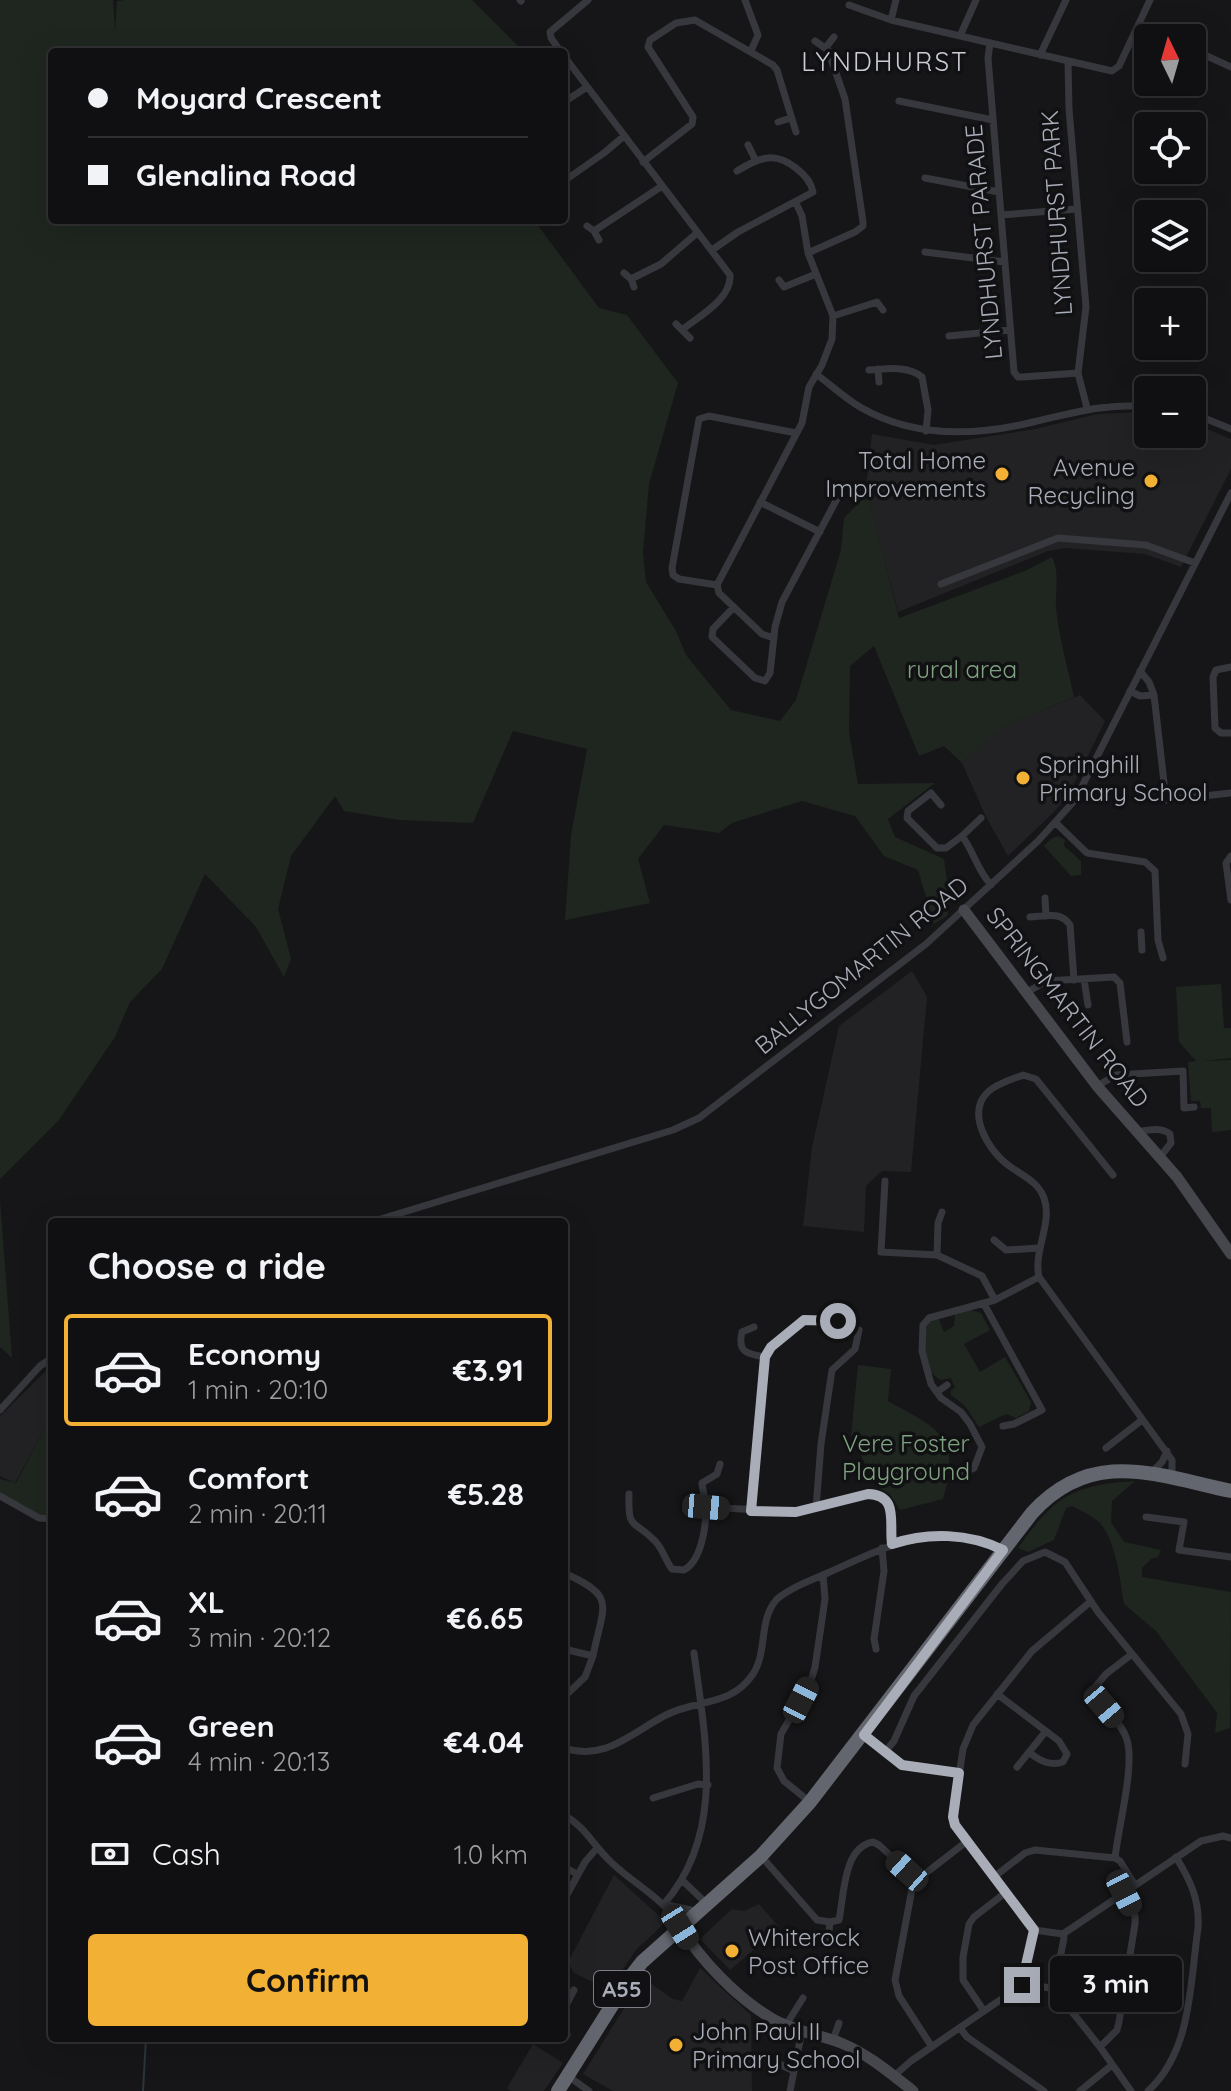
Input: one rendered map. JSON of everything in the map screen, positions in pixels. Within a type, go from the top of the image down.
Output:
[{"type":"highway","name":"A55","points":[[558,2091],[642,1962],[761,1856],[810,1802],[1041,1503],[1067,1484],[1089,1474],[1111,1470],[1151,1473],[1231,1491]]},
{"type":"street","points":[[558,48],[550,32],[588,0]]},
{"type":"street","points":[[745,0],[758,35],[751,51]]},
{"type":"street","points":[[891,20],[896,0]]},
{"type":"street","points":[[960,36],[976,0]]},
{"type":"street","points":[[1040,55],[1066,0]]},
{"type":"street","points":[[1139,24],[1150,0]]},
{"type":"street","points":[[849,5],[891,20],[1068,62],[1115,70],[1134,34]]},
{"type":"street","points":[[643,162],[690,127],[693,121],[649,50],[650,40],[676,23],[695,20],[751,51],[777,70],[796,132]]},
{"type":"street","points":[[826,47],[834,37]]},
{"type":"street","points":[[808,253],[863,226],[845,99],[826,47],[815,41]]},
{"type":"street","name":"LYNDHURST PARADE","points":[[990,43],[988,58],[1013,368],[1018,377],[1078,373]]},
{"type":"street","points":[[1206,55],[1231,67]]},
{"type":"street","points":[[568,62],[730,275],[730,284],[717,302],[680,326],[690,338]]},
{"type":"street","name":"LYNDHURST PARK","points":[[1068,62],[1086,307],[1078,373],[1087,408]]},
{"type":"street","points":[[568,99],[587,87]]},
{"type":"street","points":[[899,101],[993,120]]},
{"type":"street","points":[[778,122],[791,118]]},
{"type":"street","points":[[568,178],[624,136]]},
{"type":"street","points":[[748,145],[756,161]]},
{"type":"street","points":[[712,250],[738,232],[813,192],[802,172],[774,158],[756,161],[737,171]]},
{"type":"street","points":[[925,178],[999,192]]},
{"type":"street","points":[[599,240],[590,229],[662,186]]},
{"type":"street","points":[[774,638],[762,634],[719,593],[717,585],[805,416],[809,387],[832,339],[833,316],[808,253],[802,216],[796,203]]},
{"type":"street","points":[[1001,215],[1077,209]]},
{"type":"street","points":[[630,280],[661,264],[697,233]]},
{"type":"street","points":[[925,252],[1005,262]]},
{"type":"street","points":[[779,280],[785,292],[816,274]]},
{"type":"street","points":[[833,316],[877,298],[883,310]]},
{"type":"street","points":[[949,336],[1010,330]]},
{"type":"street","points":[[878,369],[879,382]]},
{"type":"street","points":[[869,370],[911,370],[922,377],[928,410],[926,431]]},
{"type":"street","points":[[816,374],[874,414],[926,431],[997,428],[1028,424],[1087,408],[1134,406]]},
{"type":"street","points":[[717,585],[679,579],[672,572],[699,419],[709,416],[796,433]]},
{"type":"street","points":[[1206,419],[1231,429]]},
{"type":"street","name":"BALLYGOMARTIN ROAD","points":[[384,1218],[673,1130],[699,1118],[850,1004],[964,910],[1056,823],[1080,792],[1231,493]]},
{"type":"street","points":[[734,607],[713,629],[712,637],[758,680],[765,681],[769,677],[782,602],[838,497]]},
{"type":"street","points":[[760,502],[820,532]]},
{"type":"street","points":[[941,584],[1058,538],[1146,545],[1195,563]]},
{"type":"street","points":[[1231,667],[1216,670],[1213,677],[1215,728],[1221,733],[1231,733]]},
{"type":"street","points":[[1140,671],[1154,695],[1166,800],[1231,793]]},
{"type":"street","points":[[1130,691],[1140,696],[1154,695]]},
{"type":"street","points":[[941,805],[931,793],[908,811],[908,821],[937,848],[946,848],[981,818]]},
{"type":"street","points":[[1056,823],[1087,853],[1145,862],[1152,866],[1155,871],[1158,940],[1163,958]]},
{"type":"street","points":[[962,836],[978,868],[991,885]]},
{"type":"street","points":[[1231,856],[1226,863],[1231,900]]},
{"type":"street","points":[[1045,898],[1046,916]]},
{"type":"street","name":"SPRINGMARTIN ROAD","points":[[964,910],[1097,1086],[1177,1177],[1231,1254]]},
{"type":"street","points":[[1030,917],[1058,915],[1066,919],[1070,925],[1074,980]]},
{"type":"street","points":[[1142,941],[1158,940]]},
{"type":"street","points":[[1026,993],[1046,981],[1114,977],[1120,983],[1127,1042]]},
{"type":"street","points":[[1084,979],[1088,1005]]},
{"type":"street","points":[[1097,1086],[1116,1075],[1183,1071],[1184,1108],[1194,1107]]},
{"type":"street","points":[[1113,1175],[1036,1079],[1023,1075],[990,1090],[983,1099],[979,1112],[980,1129],[1002,1160],[1037,1185],[1045,1199],[1046,1217],[1037,1267],[1039,1277],[1167,1451],[1172,1460],[1172,1477]]},
{"type":"street","name":"SPRINGMARTIN ROAD","points":[[1137,1132],[1152,1129],[1166,1130],[1170,1134],[1171,1143],[1160,1157]]},
{"type":"street","points":[[871,1189],[884,1185],[881,1252],[937,1255],[982,1276],[995,1300]]},
{"type":"street","points":[[937,1255],[938,1223],[942,1212]]},
{"type":"street","points":[[994,1240],[1006,1250],[1039,1248]]},
{"type":"street","points":[[957,1476],[974,1468],[982,1447],[961,1412],[937,1392],[925,1371],[923,1325],[929,1318],[995,1300],[1039,1277]]},
{"type":"street","points":[[984,1304],[1042,1410],[1003,1426]]},
{"type":"street","points":[[751,1511],[765,1357],[771,1347],[804,1320],[838,1321]]},
{"type":"street","points":[[754,1327],[742,1332],[739,1342],[746,1354],[765,1357]]},
{"type":"street","points":[[816,1508],[832,1370],[855,1349],[859,1330]]},
{"type":"street","points":[[0,1410],[30,1376],[48,1361]]},
{"type":"street","points":[[937,1392],[947,1385]]},
{"type":"street","points":[[1106,1448],[1142,1420]]},
{"type":"street","points":[[978,1438],[987,1433]]},
{"type":"street","points":[[1151,1473],[1162,1462],[1167,1451]]},
{"type":"street","points":[[629,1494],[631,1523],[657,1543],[668,1565],[675,1570],[688,1569],[695,1561],[706,1507],[702,1483],[717,1474],[720,1464]]},
{"type":"street","points":[[706,1507],[788,1513],[868,1494],[880,1496],[892,1509],[892,1544]]},
{"type":"street","points":[[0,1496],[39,1518],[48,1519]]},
{"type":"street","points":[[1146,1517],[1184,1522],[1179,1550],[1231,1557]]},
{"type":"street","points":[[568,1749],[588,1752],[604,1750],[622,1743],[667,1714],[734,1694],[759,1664],[773,1603],[782,1595],[882,1548],[919,1537],[942,1536],[976,1540],[1003,1550]]},
{"type":"street","points":[[876,1649],[874,1639],[884,1571],[882,1548]]},
{"type":"street","points":[[885,1752],[894,1741],[914,1696],[1023,1561],[1045,1552],[1065,1562],[1090,1602],[1181,1714],[1188,1734],[1185,1764]]},
{"type":"street","points":[[568,1575],[591,1585],[601,1596],[603,1607],[588,1670],[568,1694]]},
{"type":"street","points":[[810,1802],[784,1781],[777,1768],[781,1734],[810,1684],[815,1667],[825,1599],[823,1575]]},
{"type":"street","points":[[1090,1602],[1032,1651],[966,1737],[953,1817],[966,1842],[1034,1930],[1063,1934],[1209,1838],[1231,1838]]},
{"type":"street","points":[[568,1650],[593,1656]]},
{"type":"street","points":[[664,1904],[683,1881],[697,1849],[708,1785],[694,1653]]},
{"type":"street","points":[[1132,1654],[1095,1687],[1104,1706],[1124,1731],[1130,1751],[1115,1858],[1135,1885]]},
{"type":"street","points":[[997,1694],[1064,1746],[1066,1759],[1054,1764],[1030,1753]]},
{"type":"street","points":[[1017,1767],[1046,1731]]},
{"type":"street","points":[[864,1735],[902,1765],[959,1773]]},
{"type":"street","points":[[653,1798],[698,1784],[708,1785]]},
{"type":"street","points":[[568,1814],[620,1870],[664,1904],[711,1966],[748,2001],[786,2025],[854,2049],[913,2091]]},
{"type":"street","points":[[761,1856],[817,1920],[830,1922],[839,1920],[849,1863],[865,1844],[873,1842],[879,1845],[917,1880]]},
{"type":"street","points":[[932,2047],[899,1996],[895,1980],[912,1889],[917,1880],[966,1842]]},
{"type":"street","points":[[568,1892],[597,1848]]},
{"type":"street","points":[[994,1877],[1025,1853],[1035,1850],[1115,1858]]},
{"type":"street","points":[[1148,2091],[1166,2072],[1180,2044],[1198,1928],[1199,1915],[1193,1888],[1176,1857]]},
{"type":"street","points":[[568,1869],[577,1874]]},
{"type":"street","points":[[664,1904],[687,1911],[702,1908],[683,1881]]},
{"type":"street","points":[[984,2011],[963,1980],[963,1957],[969,1924],[1005,1893]]},
{"type":"street","points":[[1100,2047],[1117,2030],[1135,1924],[1135,1916],[1124,1893]]},
{"type":"street","points":[[828,1942],[830,1922]]},
{"type":"street","points":[[1025,1983],[1023,1978],[1034,1930]]},
{"type":"street","points":[[1054,1989],[1063,1934]]},
{"type":"street","points":[[894,2076],[1025,1983],[1054,1989],[1131,2091]]},
{"type":"street","points":[[786,2025],[803,1998]]},
{"type":"street","points":[[833,2040],[839,2023]]},
{"type":"street","points":[[960,2028],[967,2037],[1044,2091]]},
{"type":"street","points":[[790,2091],[802,2031]]},
{"type":"street","points":[[757,2057],[767,2058],[794,2071]]},
{"type":"street","points":[[1080,2091],[1112,2065]]},
{"type":"street","points":[[568,2076],[589,2091]]},
{"type":"shaded area","points":[[1134,412],[1134,448],[1206,448],[1206,429],[1231,439],[1231,469],[1181,567],[1145,554],[1065,548],[1048,551],[898,612],[866,488],[872,434],[934,445],[1035,429],[1097,414]]},
{"type":"shaded area","name":"Springhill Primary School","points":[[1080,695],[1105,721],[1069,794],[1008,856],[986,817],[962,763],[1001,727]]},
{"type":"shaded area","points":[[912,971],[927,997],[911,1172],[882,1171],[866,1186],[864,1232],[803,1226],[812,1147],[839,1026]]},
{"type":"shaded area","points":[[48,1369],[48,1420],[15,1483],[0,1476],[0,1416]]},
{"type":"shaded area","points":[[614,1875],[666,1922],[636,1950],[609,1990],[574,1973],[568,1962]]},
{"type":"shaded area","points":[[759,1904],[778,1926],[777,1930],[730,1970],[700,1939],[732,1909],[744,1911]]},
{"type":"shaded area","name":"John Paul II Primary School","points":[[700,1968],[751,2015],[752,2091],[613,2091],[583,2074],[643,1978],[673,1999],[682,2001]]},
{"type":"shaded area","points":[[533,2044],[563,2063],[544,2091],[511,2091],[507,2088]]},
{"type":"green space","name":"rural area","points":[[0,0],[113,0],[115,31],[117,1],[126,0],[472,0],[520,48],[48,48],[48,224],[537,224],[599,308],[627,315],[678,383],[649,484],[643,553],[646,582],[676,631],[686,655],[731,710],[780,721],[796,700],[841,550],[844,518],[868,494],[899,618],[1025,571],[1052,557],[1057,576],[1057,619],[1074,697],[1002,727],[962,763],[944,746],[919,756],[874,646],[850,666],[849,732],[858,784],[935,783],[888,819],[895,837],[944,859],[950,901],[947,916],[934,924],[918,870],[884,856],[855,816],[802,801],[732,823],[719,833],[664,825],[638,859],[650,903],[565,920],[571,835],[587,749],[513,731],[473,823],[399,820],[344,811],[335,796],[291,856],[278,909],[291,959],[284,977],[256,927],[205,874],[162,969],[130,1002],[115,1037],[59,1120],[0,1179]]},
{"type":"green space","points":[[1058,836],[1065,840],[1064,846],[1081,861],[1081,875],[1071,876],[1044,846]]},
{"type":"green space","points":[[1221,984],[1224,1028],[1231,1028],[1231,1058],[1201,1061],[1231,1060],[1231,1130],[1212,1132],[1211,1108],[1201,1108],[1200,1101],[1191,1101],[1188,1062],[1196,1061],[1179,1042],[1176,987]]},
{"type":"green space","points":[[0,1200],[12,1358],[0,1347]]},
{"type":"green space","points":[[971,1310],[981,1313],[990,1330],[964,1344],[980,1372],[1005,1357],[1031,1402],[1029,1411],[1016,1418],[1006,1414],[979,1427],[965,1406],[951,1395],[951,1390],[955,1388],[951,1378],[941,1380],[930,1370],[925,1346],[928,1322],[938,1317],[944,1332],[954,1326],[955,1314]]},
{"type":"green space","name":"Vere Foster Playground","points":[[858,1365],[891,1369],[888,1401],[920,1419],[941,1436],[949,1461],[943,1499],[900,1510],[889,1493],[877,1487],[851,1436]]},
{"type":"green space","points":[[48,1420],[48,1518],[39,1518],[0,1495],[0,1479],[16,1483]]},
{"type":"green space","points":[[1135,1481],[1112,1501],[1111,1522],[1124,1542],[1161,1550],[1158,1557],[1142,1568],[1142,1577],[1231,1592],[1230,1728],[1215,1733],[1217,1713],[1156,1631],[1124,1604],[1114,1550],[1097,1520],[1072,1506],[1066,1508],[1054,1540],[1028,1552],[1018,1548],[1043,1516],[1067,1496],[1095,1486]]},
{"type":"waterway","points":[[143,2091],[146,2042]]},
{"type":"place","name":"Total Home Improvements","points":[[1002,474]]},
{"type":"place","name":"Avenue Recycling","points":[[1151,481]]},
{"type":"place","name":"Springhill Primary School","points":[[1023,778]]},
{"type":"place","name":"Whiterock Post Office","points":[[732,1951]]},
{"type":"place","name":"John Paul II Primary School","points":[[676,2045]]},
{"type":"district","name":"LYNDHURST","points":[[885,61]]},
{"type":"route","points":[[838,1321],[804,1320],[771,1347],[765,1357],[751,1511],[796,1512],[876,1494],[885,1499],[892,1509],[892,1544],[919,1537],[942,1536],[976,1540],[1003,1550],[864,1735],[902,1765],[959,1773],[953,1817],[955,1825],[1034,1930],[1023,1978],[1025,1983],[1022,1985]]}]
